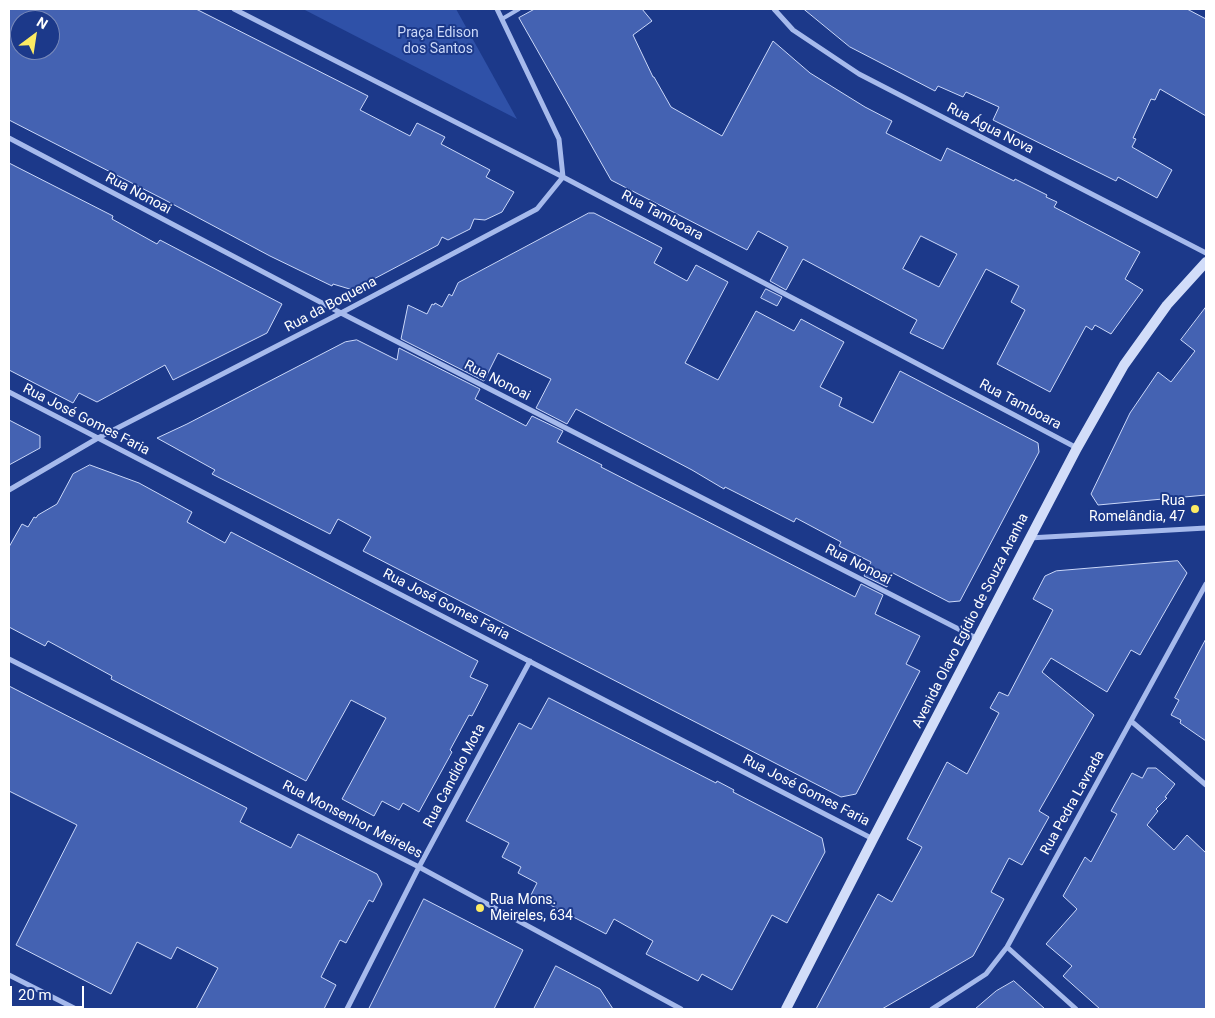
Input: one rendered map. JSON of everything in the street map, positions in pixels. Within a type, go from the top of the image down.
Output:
[{"type":"main road","name":"Avenida Olavo Egídio de Souza Aranha","points":[[786,1009],[1077,448],[1124,365],[1167,305],[1206,262]]},
{"type":"street","name":"Rua Tamboara","points":[[234,9],[563,177],[1077,448]]},
{"type":"street","points":[[497,9],[559,138],[563,177]]},
{"type":"street","name":"Rua Água Nova","points":[[774,9],[793,30],[859,74],[1206,253]]},
{"type":"street","name":"Rua Nonoai","points":[[9,138],[341,314],[978,639]]},
{"type":"street","name":"Rua da Boquena","points":[[9,490],[98,438],[341,314],[537,208],[563,177]]},
{"type":"street","name":"Rua José Gomes Faria","points":[[9,392],[873,839]]},
{"type":"street","points":[[1029,538],[1206,528]]},
{"type":"street","name":"Rua Pedra Lavrada","points":[[932,1009],[986,974],[1007,947],[1206,584]]},
{"type":"street","name":"Rua Monsenhor Meireles","points":[[9,659],[419,866],[681,1009]]},
{"type":"street","name":"Rua Candido Mota","points":[[347,1009],[419,866],[530,661]]},
{"type":"street","points":[[1131,721],[1206,785]]},
{"type":"street","points":[[1007,947],[1076,1009]]},
{"type":"street","points":[[9,975],[76,1009]]},
{"type":"lane","points":[[502,19],[519,9]]},
{"type":"green space","name":"Praça Edison dos Santos","points":[[303,9],[456,9],[517,119]]},
{"type":"building","points":[[9,9],[196,9],[368,96],[360,110],[410,136],[417,123],[445,137],[441,144],[490,170],[486,177],[514,192],[502,212],[485,220],[474,219],[470,229],[448,240],[442,237],[438,245],[353,290],[333,284],[332,286],[270,256],[9,120]]},
{"type":"building","points":[[535,9],[642,9],[652,21],[633,35],[653,77],[671,107],[722,136],[773,41],[810,73],[865,107],[892,121],[886,133],[941,161],[947,148],[1014,181],[1015,179],[1057,202],[1054,207],[1140,252],[1125,279],[1143,290],[1111,334],[1095,325],[1092,330],[1086,326],[1050,392],[997,364],[1025,310],[1011,302],[1019,286],[986,269],[943,349],[910,333],[917,320],[803,259],[786,290],[770,281],[788,247],[758,231],[747,250],[611,180],[519,18]],"holes":[[[921,236],[957,254],[939,287],[903,269]]]},
{"type":"building","points":[[804,9],[1187,9],[1206,19],[1206,116],[1160,89],[1155,100],[1151,99],[1133,138],[1136,139],[1132,147],[1172,170],[1157,198],[1118,177],[1116,181],[993,120],[999,107],[966,92],[963,97],[938,86],[935,91],[850,47]]},
{"type":"building","points":[[9,163],[113,216],[112,219],[157,244],[160,240],[282,304],[267,333],[173,380],[165,365],[97,402],[79,393],[73,403],[9,370]]},
{"type":"building","points":[[589,213],[594,213],[662,248],[654,263],[687,281],[696,265],[728,282],[685,363],[718,380],[756,311],[794,331],[801,319],[844,342],[820,387],[842,398],[839,406],[873,423],[900,371],[1038,443],[1039,452],[960,601],[949,602],[893,573],[887,587],[864,576],[871,562],[839,546],[841,542],[796,518],[794,522],[725,487],[724,489],[576,409],[567,424],[536,408],[551,379],[498,353],[484,381],[401,339],[408,305],[427,314],[432,304],[434,305],[435,303],[442,307],[449,294],[452,296],[458,283]]},
{"type":"building","points":[[766,289],[782,297],[777,306],[761,298]]},
{"type":"building","points":[[1206,307],[1206,495],[1098,505],[1091,494],[1130,413],[1158,372],[1171,382],[1195,351],[1181,340]]},
{"type":"building","points":[[357,340],[397,360],[399,348],[480,389],[475,399],[526,426],[532,416],[563,431],[557,442],[602,465],[601,467],[855,597],[861,584],[883,595],[875,614],[920,636],[906,664],[920,671],[856,794],[841,797],[363,551],[371,537],[338,519],[330,534],[212,474],[215,470],[157,438],[345,342]]},
{"type":"building","points":[[9,420],[40,436],[40,448],[9,465]]},
{"type":"building","points":[[90,465],[139,483],[192,512],[187,522],[225,543],[231,532],[478,661],[470,677],[488,685],[472,716],[469,715],[450,750],[452,752],[419,812],[403,803],[399,810],[382,801],[374,816],[342,799],[386,718],[351,700],[306,781],[111,679],[112,676],[48,641],[45,646],[9,627],[9,547],[22,524],[28,527],[34,517],[36,518],[57,504],[73,474]]},
{"type":"building","points":[[1178,561],[1187,573],[1140,655],[1131,650],[1107,692],[1051,658],[1042,672],[1094,715],[1039,811],[1049,817],[1022,865],[1009,858],[991,892],[1004,899],[973,956],[882,1009],[816,1009],[878,894],[892,902],[922,847],[907,839],[947,762],[967,774],[999,713],[990,708],[999,692],[1008,696],[1053,610],[1033,599],[1045,576],[1056,571]]},
{"type":"building","points":[[1206,639],[1206,741],[1180,723],[1181,720],[1171,715],[1179,700],[1175,698]]},
{"type":"building","points":[[9,686],[247,808],[240,822],[291,848],[298,834],[377,874],[382,884],[373,902],[369,900],[346,943],[340,940],[321,977],[336,985],[324,1009],[196,1009],[218,968],[177,947],[171,959],[137,942],[111,994],[16,945],[77,825],[9,791]]},
{"type":"building","points":[[549,698],[716,783],[717,781],[734,790],[733,792],[822,838],[825,852],[787,923],[772,915],[732,990],[702,974],[698,981],[646,954],[653,941],[614,919],[606,934],[531,895],[537,883],[518,873],[521,867],[502,857],[509,843],[466,821],[519,723],[531,729]]},
{"type":"building","points":[[1148,768],[1156,768],[1175,784],[1165,797],[1167,798],[1156,809],[1158,811],[1147,825],[1174,850],[1187,835],[1206,853],[1206,1009],[1100,1009],[1063,976],[1072,966],[1046,944],[1077,909],[1063,896],[1085,857],[1091,862],[1117,814],[1111,811],[1132,773],[1142,778]]},
{"type":"building","points":[[424,899],[523,950],[494,1009],[369,1009]]},
{"type":"building","points":[[556,966],[600,989],[613,1009],[534,1009]]},
{"type":"building","points":[[1014,981],[1045,1009],[975,1009],[996,991]]},
{"type":"place","name":"Rua Romelândia, 47","points":[[1195,509]]},
{"type":"place","name":"Rua Mons. Meireles, 634","points":[[480,908]]}]
